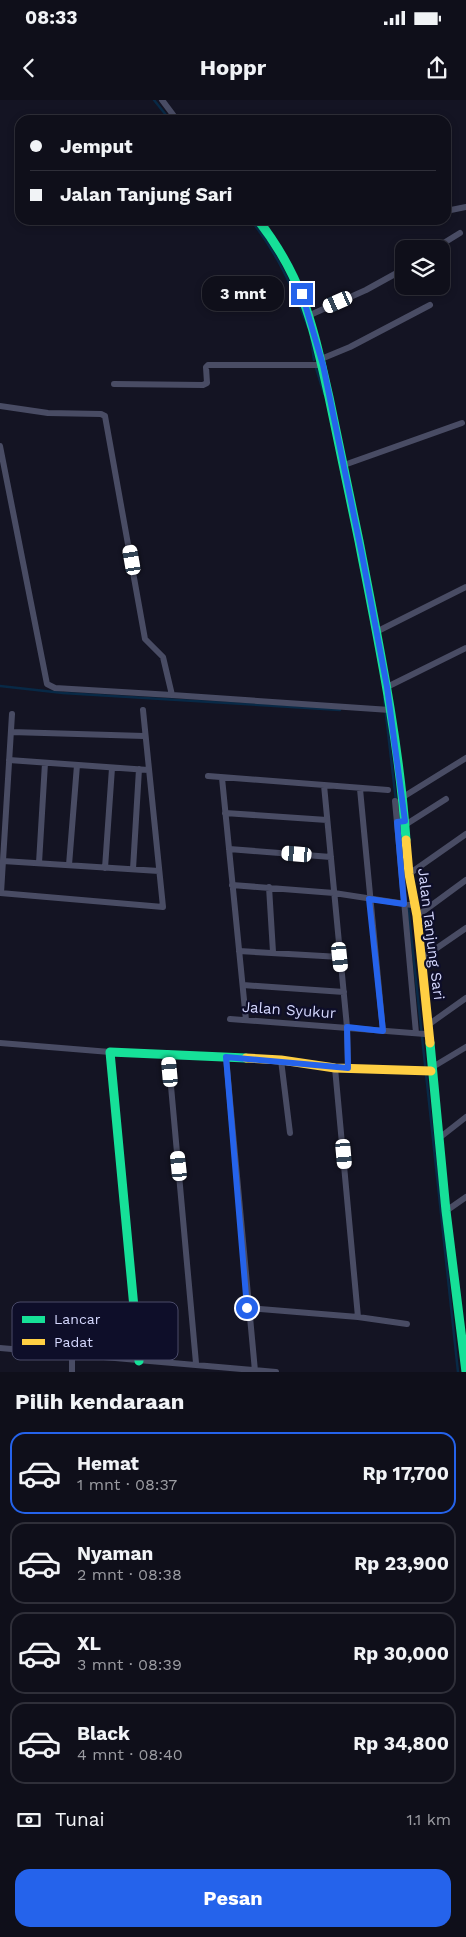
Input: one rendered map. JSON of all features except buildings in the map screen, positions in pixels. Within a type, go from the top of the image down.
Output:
[{"type":"street","points":[[162,100],[173,115]]},
{"type":"street","points":[[451,210],[466,206]]},
{"type":"street","name":"Jalan Tanjung Sari","points":[[262,225],[277,244],[302,294],[310,315],[344,465],[387,687],[386,710],[409,874],[409,905],[417,916],[424,1032],[431,1070],[466,1372]]},
{"type":"street","points":[[449,240],[460,233]]},
{"type":"street","points":[[310,315],[366,290],[395,274]]},
{"type":"street","points":[[114,384],[203,385],[207,383],[206,367],[208,365],[322,362],[430,305]]},
{"type":"street","points":[[0,406],[48,413],[101,414],[105,416],[145,639],[163,657],[172,695]]},
{"type":"street","points":[[344,465],[462,423]]},
{"type":"street","points":[[0,446],[47,684],[55,688],[386,710]]},
{"type":"street","points":[[376,632],[466,587]]},
{"type":"street","points":[[387,687],[466,648]]},
{"type":"street","points":[[12,714],[1,893],[163,907],[144,736],[143,710]]},
{"type":"street","points":[[10,732],[144,736]]},
{"type":"street","points":[[399,799],[466,758]]},
{"type":"street","points":[[9,760],[148,770]]},
{"type":"street","points":[[39,864],[45,763]]},
{"type":"street","points":[[69,865],[76,765]]},
{"type":"street","points":[[105,868],[112,768]]},
{"type":"street","points":[[133,869],[139,769]]},
{"type":"street","points":[[208,776],[388,790]]},
{"type":"street","points":[[222,778],[246,1020]]},
{"type":"street","points":[[0,780],[8,781]]},
{"type":"street","points":[[324,785],[347,1027],[348,1068]]},
{"type":"street","points":[[360,789],[383,1031]]},
{"type":"street","points":[[424,1032],[409,905],[402,822],[446,799]]},
{"type":"street","points":[[225,813],[327,820]]},
{"type":"street","points":[[409,874],[466,834]]},
{"type":"street","points":[[229,849],[331,857]]},
{"type":"street","points":[[3,861],[159,871]]},
{"type":"street","points":[[417,916],[466,880]]},
{"type":"street","points":[[232,885],[334,892],[409,905]]},
{"type":"street","points":[[269,887],[273,952]]},
{"type":"street","points":[[421,958],[466,928]]},
{"type":"street","points":[[239,951],[340,957]]},
{"type":"street","points":[[243,985],[344,992]]},
{"type":"street","points":[[424,1032],[466,998]]},
{"type":"street","name":"Jalan Syukur","points":[[230,1019],[383,1031],[424,1032]]},
{"type":"street","points":[[0,1043],[110,1052],[281,1060],[335,1068],[431,1070],[466,1048]]},
{"type":"street","points":[[110,1052],[133,1302]]},
{"type":"street","points":[[168,1054],[196,1364]]},
{"type":"street","points":[[226,1057],[254,1371]]},
{"type":"street","points":[[281,1060],[290,1134]]},
{"type":"street","points":[[335,1068],[358,1317]]},
{"type":"street","points":[[438,1139],[466,1117]]},
{"type":"street","points":[[446,1211],[466,1197]]},
{"type":"street","points":[[247,1308],[358,1317],[407,1324]]},
{"type":"street","points":[[126,1360],[196,1364],[276,1372]]},
{"type":"waterway","points":[[154,100],[166,115]]},
{"type":"waterway","points":[[255,225],[284,271],[308,327]]},
{"type":"waterway","points":[[311,337],[314,360]]},
{"type":"waterway","points":[[316,368],[324,394]]},
{"type":"waterway","points":[[0,686],[63,693],[340,710]]},
{"type":"waterway","points":[[384,698],[396,801]]},
{"type":"waterway","points":[[408,906],[458,1372]]},
{"type":"traffic: fast","points":[[262,225],[274,242],[296,283],[305,304],[318,348],[359,541],[380,652],[393,727],[406,840]]},
{"type":"traffic: fast","points":[[430,1043],[446,1211],[466,1372]]},
{"type":"traffic: fast","points":[[133,1302],[110,1052],[246,1058]]},
{"type":"traffic: slow","points":[[406,840],[409,874],[417,916],[430,1043]]},
{"type":"traffic: slow","points":[[246,1058],[281,1060],[335,1068],[431,1071]]},
{"type":"route","points":[[247,1308],[226,1057],[281,1060],[335,1068],[348,1068],[347,1027],[383,1031],[369,899],[404,904],[397,822],[405,821],[387,687],[323,365],[310,315],[302,294]]}]
